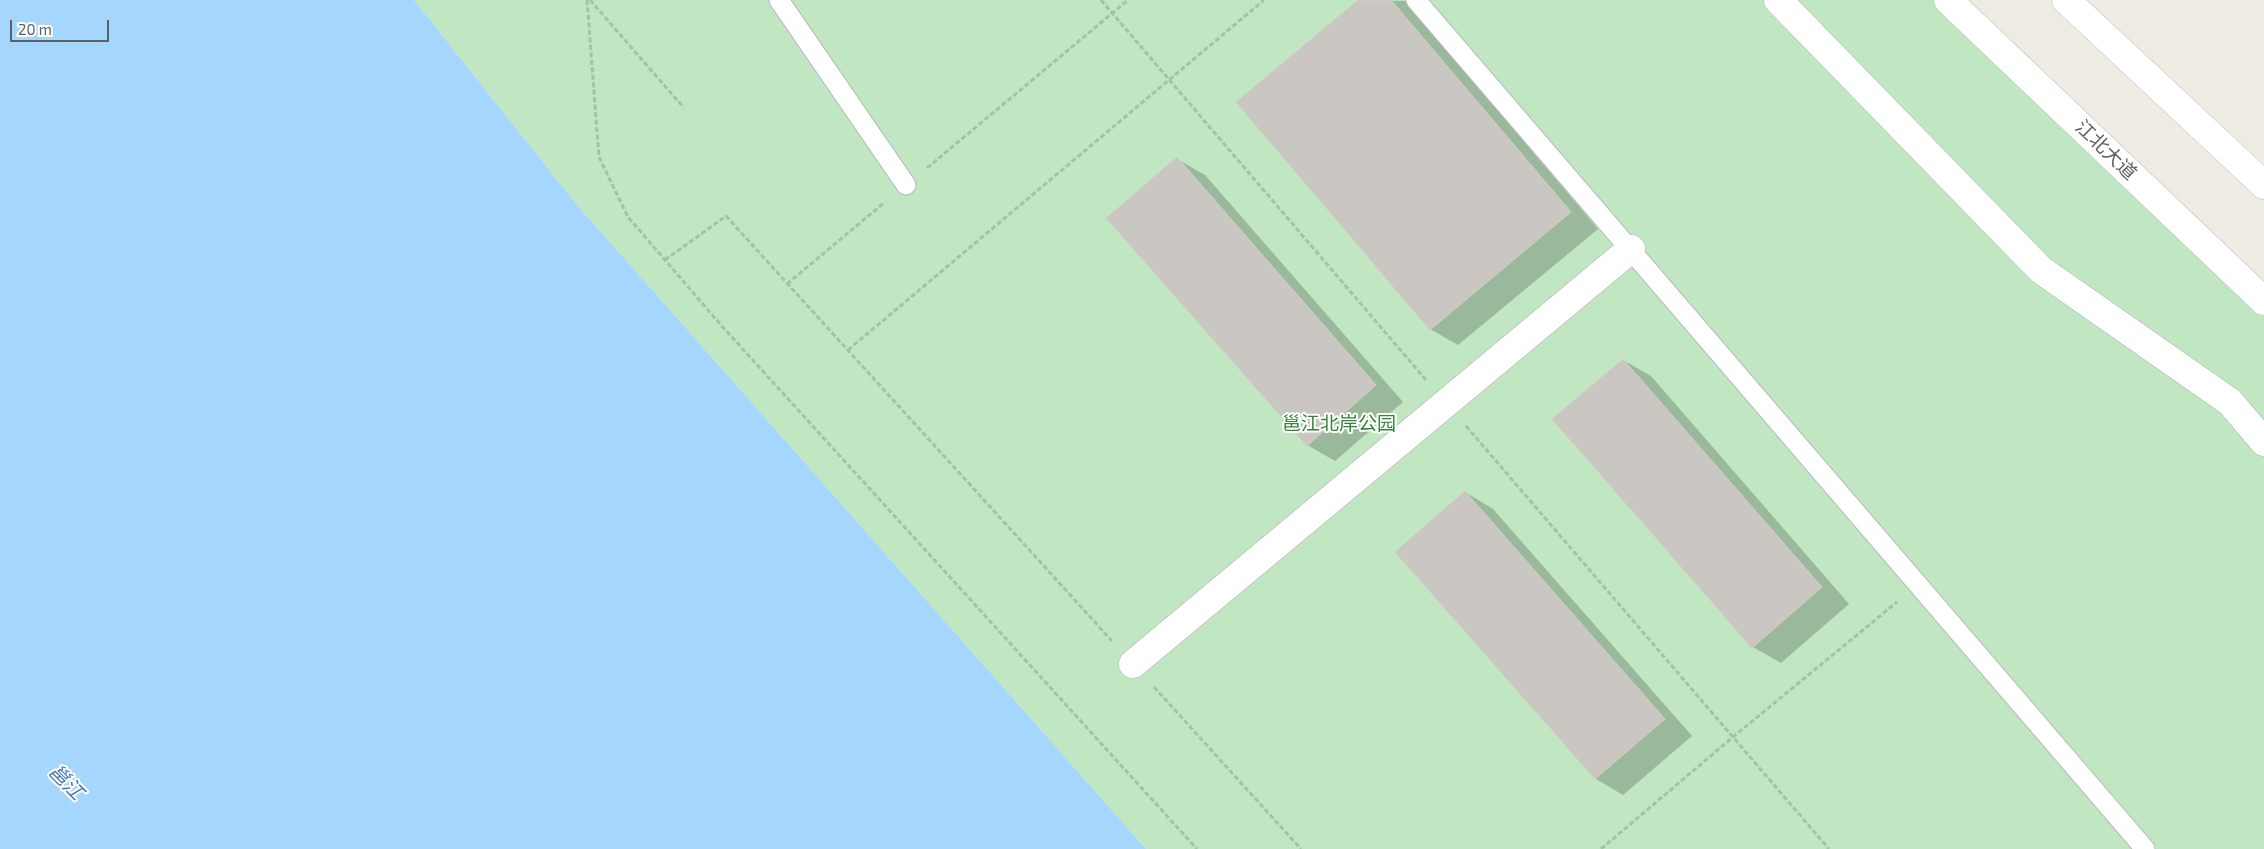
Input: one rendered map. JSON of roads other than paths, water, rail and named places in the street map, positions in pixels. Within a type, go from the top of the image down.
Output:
[{"type":"street","points":[[1778,0],[2041,270],[2230,402],[2264,442]]},
{"type":"street","name":"江北大道","points":[[1948,0],[2264,300]]},
{"type":"street","points":[[2066,0],[2264,185]]},
{"type":"street","points":[[1133,664],[1631,249]]},
{"type":"lane","points":[[779,0],[906,185]]},
{"type":"lane","points":[[1416,0],[2145,849]]},
{"type":"water","name":"邕江","points":[[0,0],[414,0],[577,205],[1146,849],[0,849]]},
{"type":"park label","name":"邕江北岸公园","points":[[1339,424]]}]
